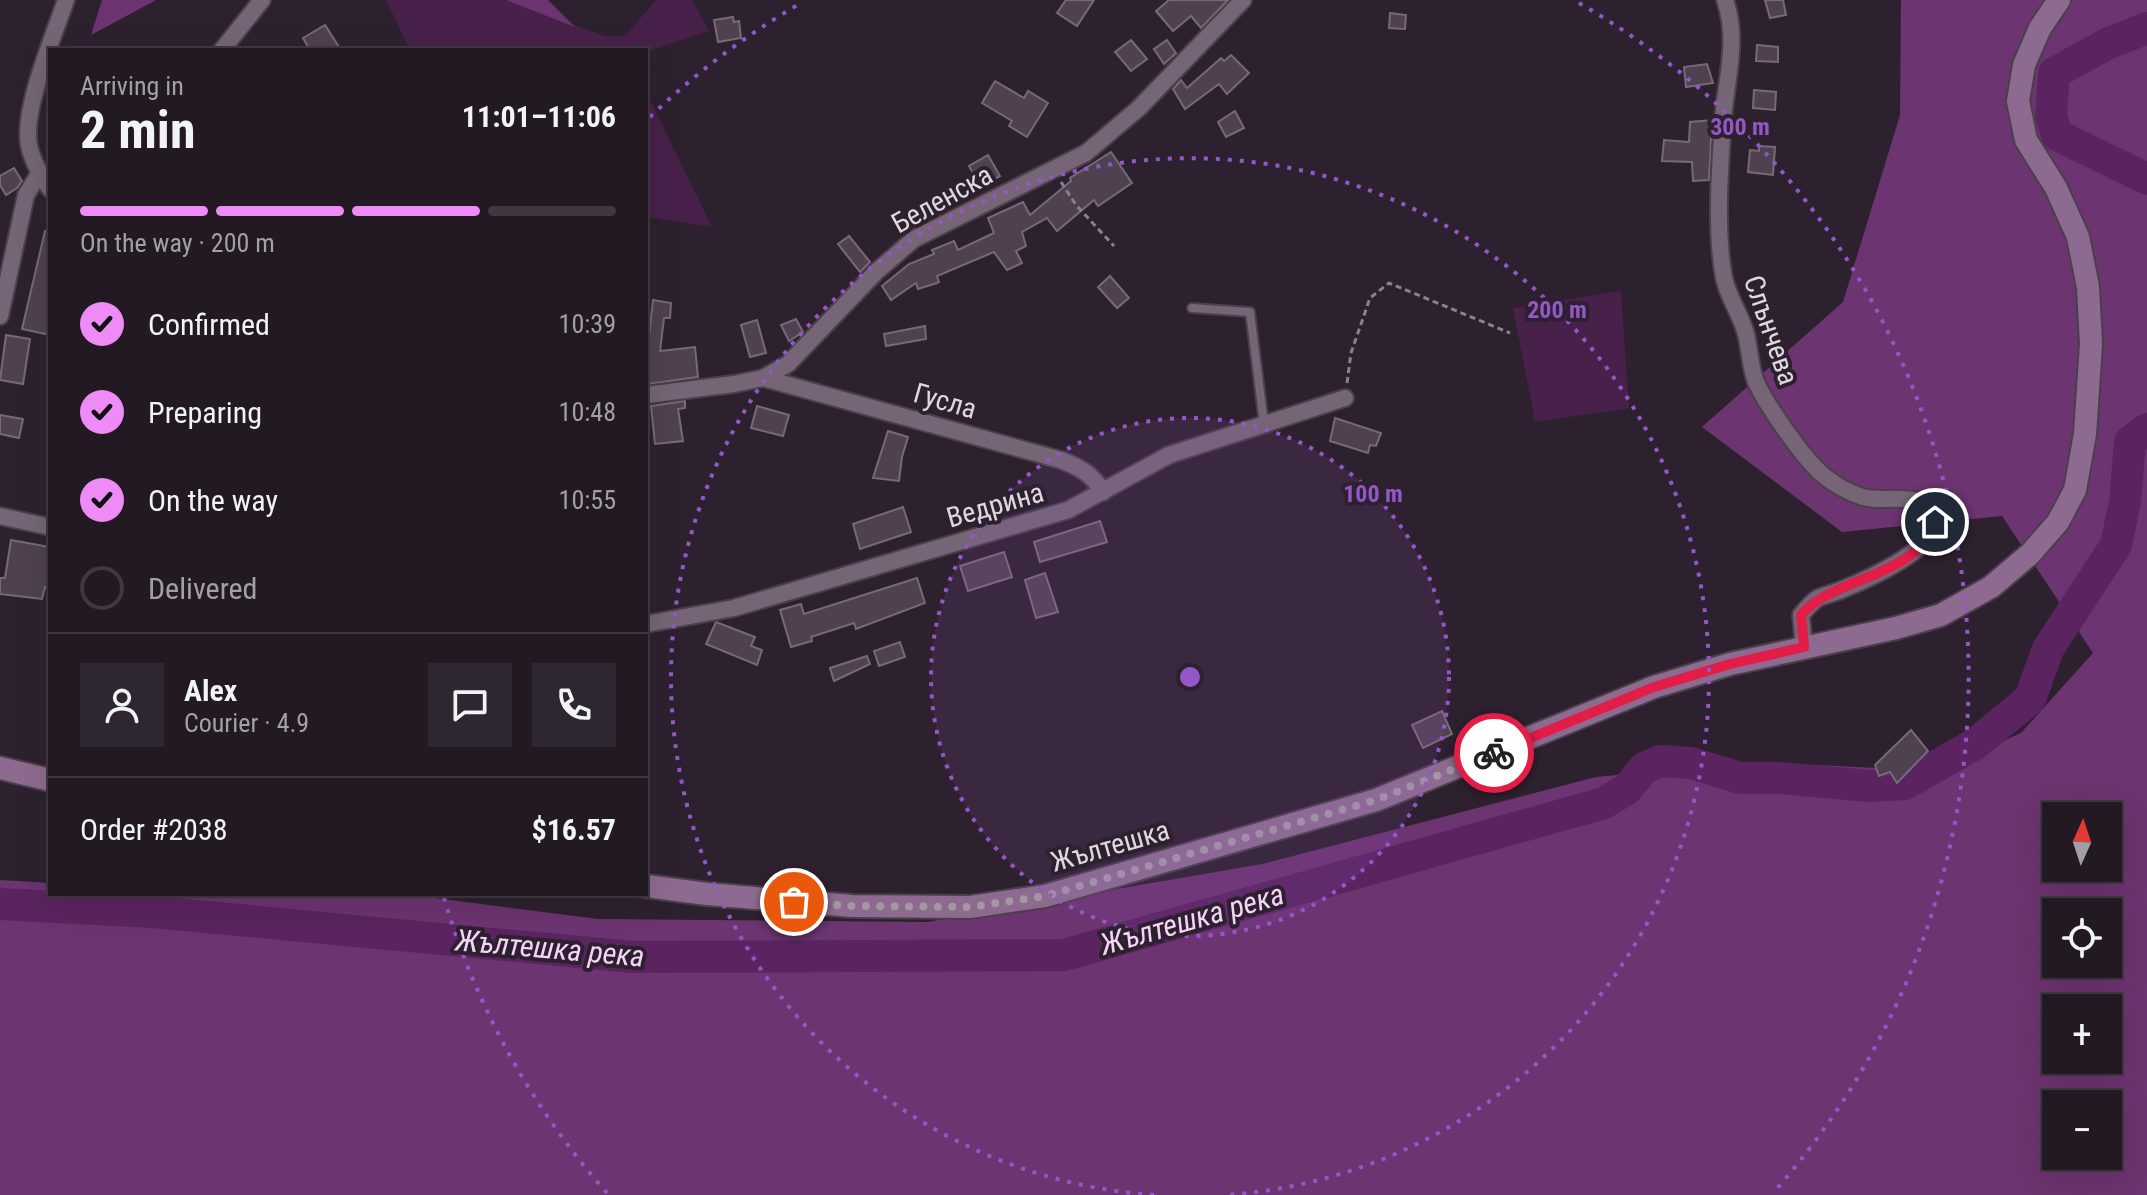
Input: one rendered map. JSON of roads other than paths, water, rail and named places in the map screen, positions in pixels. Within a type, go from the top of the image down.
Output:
[{"type":"main road","name":"Жълтешка","points":[[648,886],[852,906],[970,907],[1045,896],[1376,800],[1654,687],[1730,664],[1896,628],[1941,615],[1991,587],[2030,554],[2058,522],[2075,490],[2085,434],[2090,359],[2088,287],[2078,237],[2056,188],[2026,140],[2018,101],[2024,65],[2040,28],[2059,0]]},
{"type":"main road","points":[[0,768],[48,780]]},
{"type":"street","points":[[50,48],[66,0]]},
{"type":"street","points":[[224,48],[262,0]]},
{"type":"street","name":"Беленска","points":[[648,395],[763,378],[788,364],[876,272],[914,239],[1086,153],[1139,108],[1243,0]]},
{"type":"street","name":"Слънчева","points":[[1725,0],[1732,27],[1720,173],[1722,259],[1725,281],[1747,338],[1755,379],[1775,413],[1823,475],[1861,497],[1877,501],[1909,499],[1922,502],[1931,511],[1935,522],[1931,532],[1910,554],[1886,570],[1819,598],[1807,608],[1801,615],[1804,647]]},
{"type":"street","points":[[48,53],[28,127],[29,144],[39,174],[48,186]]},
{"type":"street","points":[[0,316],[26,195],[39,174]]},
{"type":"street","name":"Гусла","points":[[763,378],[1061,460],[1085,470],[1103,492]]},
{"type":"street","name":"Ведрина","points":[[648,624],[734,608],[1068,510],[1169,455],[1345,398]]},
{"type":"street","points":[[0,516],[48,527]]},
{"type":"lane","points":[[1192,308],[1250,312],[1264,424]]},
{"type":"waterway","name":"Жълтешка река","points":[[2147,28],[2109,43],[2054,73],[2051,116],[2057,135],[2147,179]]},
{"type":"waterway","name":"Жълтешка река","points":[[0,904],[153,912],[633,957],[1064,955],[1604,803],[1627,789],[1644,768],[1660,761],[1691,763],[1740,778],[1780,778],[1869,786],[1905,784],[1975,744],[2030,699],[2048,649],[2116,545],[2125,502],[2130,442],[2147,429]]}]
